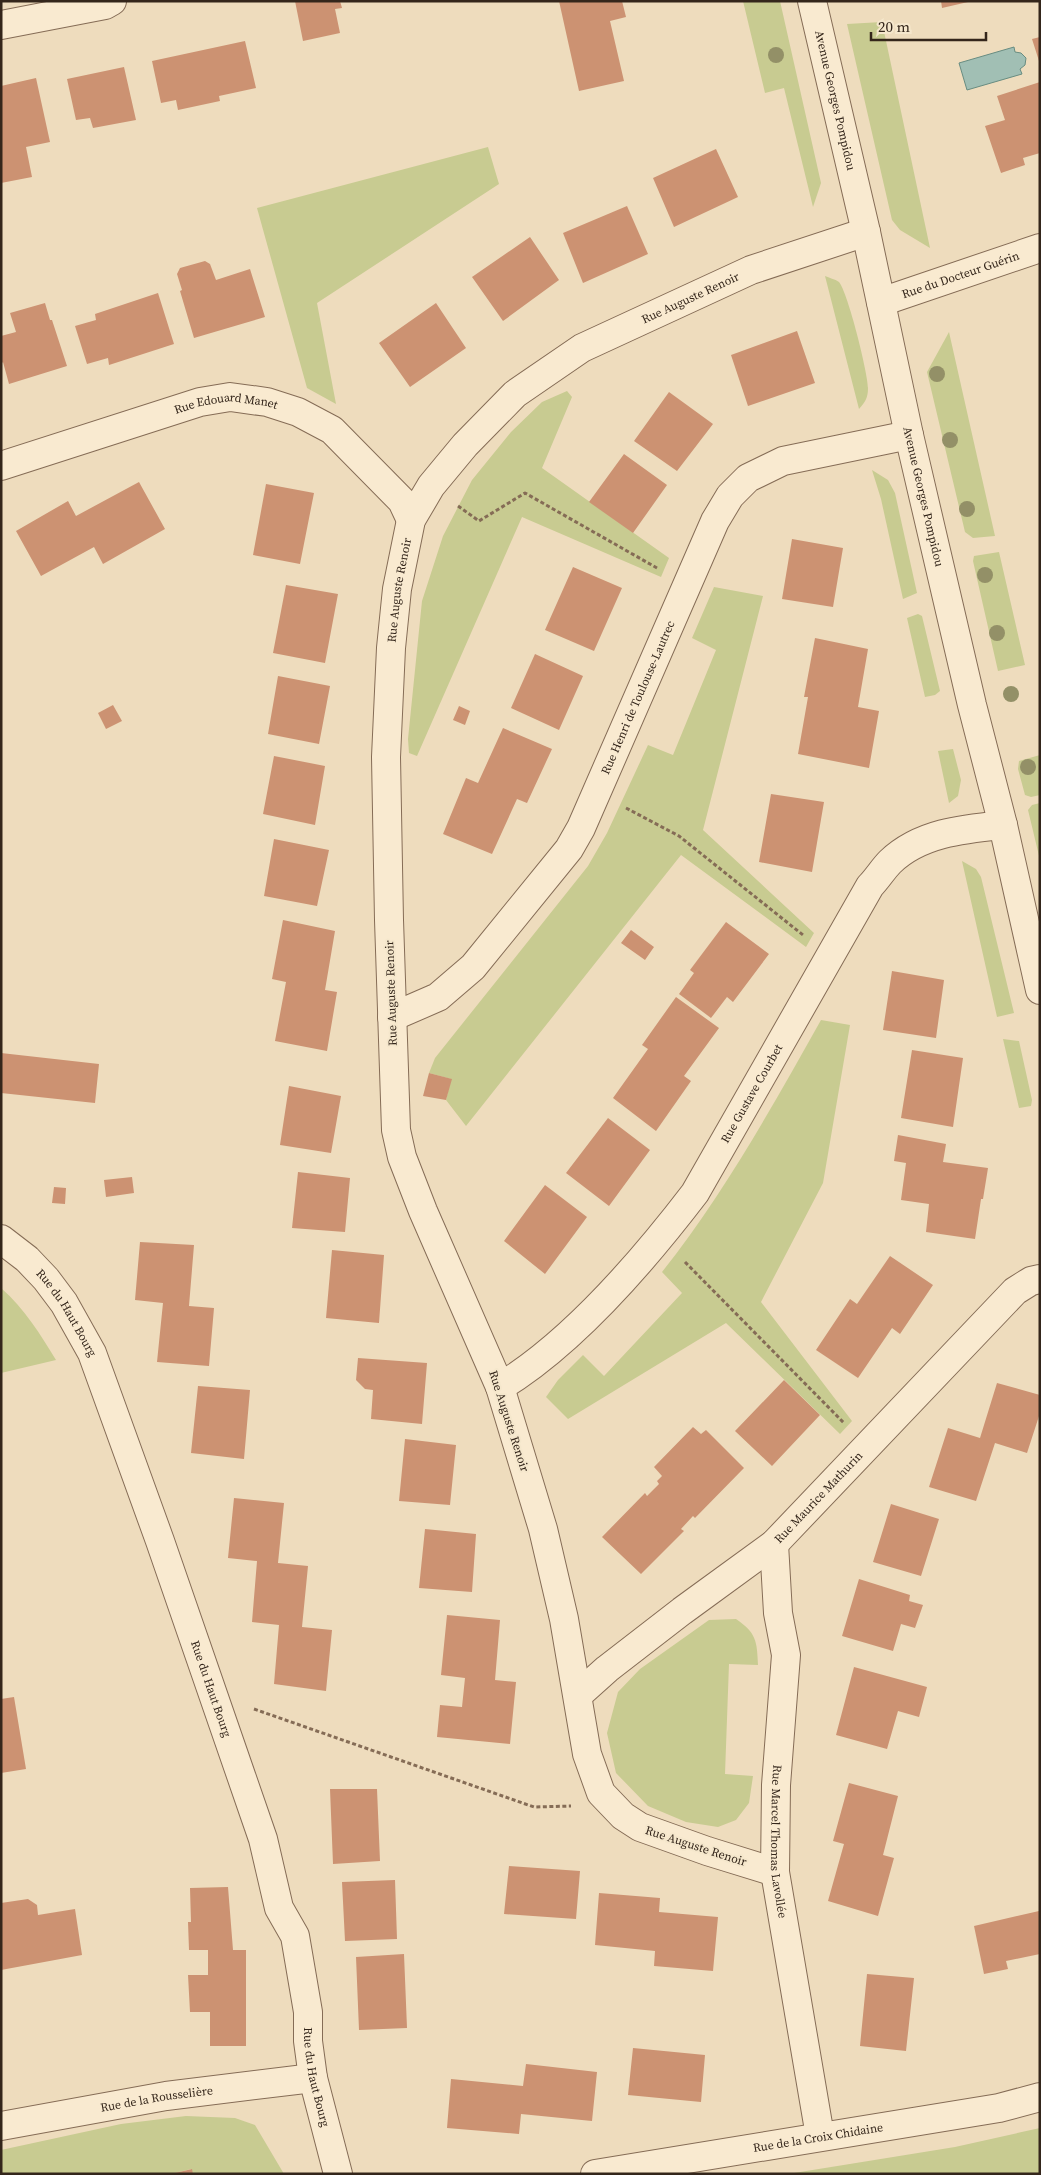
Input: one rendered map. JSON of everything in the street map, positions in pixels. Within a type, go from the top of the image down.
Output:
[{"type":"street","points":[[1,25],[106,4],[112,1]]},
{"type":"street","name":"Avenue Georges Pompidou","points":[[812,1],[866,232],[909,435],[972,705],[1003,825],[1040,990]]},
{"type":"street","name":"Rue Auguste Renoir","points":[[775,1872],[640,1828],[611,1804],[601,1793],[587,1754],[564,1619],[543,1529],[500,1388],[423,1211],[402,1156],[396,1130],[386,758],[390,648],[397,589],[411,520],[431,486],[465,445],[515,394],[582,348],[751,270],[866,232]]},
{"type":"street","name":"Rue du Docteur Guérin","points":[[881,302],[1040,248]]},
{"type":"street","name":"Rue Edouard Manet","points":[[1,466],[200,402],[230,397],[267,402],[298,412],[332,430],[402,501],[411,520]]},
{"type":"street","name":"Rue Henri de Toulouse-Lautrec","points":[[392,1017],[438,997],[473,967],[569,849],[596,794],[715,521],[730,496],[748,478],[783,461],[909,435]]},
{"type":"street","name":"Rue Gustave Courbet","points":[[500,1388],[527,1371],[583,1321],[660,1238],[695,1193],[870,886],[890,862],[911,847],[936,835],[1003,825]]},
{"type":"street","name":"Rue du Haut Bourg","points":[[1,1239],[27,1259],[46,1279],[64,1303],[92,1353],[218,1706],[263,1839],[279,1908],[295,1936],[308,2012],[308,2041],[313,2078],[338,2174]]},
{"type":"street","name":"Rue Maurice Mathurin","points":[[578,1695],[667,1623],[774,1544],[1015,1291],[1031,1281],[1040,1279]]},
{"type":"street","name":"Rue Marcel Thomas Lavollée","points":[[774,1544],[778,1613],[786,1655],[776,1785],[775,1872],[820,2136]]},
{"type":"street","name":"Rue de la Rousselière","points":[[1,2126],[166,2096],[313,2078]]},
{"type":"street","name":"Rue de la Croix Chidaine","points":[[595,2174],[999,2108],[1040,2097]]},
{"type":"path","points":[[431,486],[479,521],[525,493],[687,585]]},
{"type":"path","points":[[596,794],[679,836],[830,958]]},
{"type":"path","points":[[660,1238],[867,1446]]},
{"type":"path","points":[[218,1706],[252,1708],[534,1807],[611,1804]]},
{"type":"green space","points":[[743,1],[780,1],[821,183],[813,207],[784,88],[765,93]]},
{"type":"green space","points":[[882,22],[930,248],[900,230],[892,220],[847,24]]},
{"type":"green space","points":[[488,147],[499,184],[317,303],[336,404],[307,388],[257,208]]},
{"type":"green space","points":[[825,276],[839,282],[843,289],[857,334],[868,388],[866,400],[859,409]]},
{"type":"green space","points":[[949,332],[995,536],[973,538],[965,532],[927,372]]},
{"type":"green space","points":[[567,391],[572,397],[542,468],[669,558],[661,577],[522,517],[417,756],[409,753],[408,739],[422,601],[443,536],[472,480],[511,432],[542,402]]},
{"type":"green space","points":[[872,470],[888,480],[895,493],[917,593],[903,599],[881,499]]},
{"type":"green space","points":[[999,552],[1025,665],[998,671],[973,561],[974,556]]},
{"type":"green space","points":[[714,587],[763,596],[703,830],[814,933],[806,947],[681,855],[466,1126],[446,1100],[451,1079],[429,1073],[435,1058],[588,866],[607,833],[648,745],[673,755],[716,650],[692,638]]},
{"type":"green space","points":[[918,614],[922,616],[940,691],[935,695],[925,697],[907,618]]},
{"type":"green space","points":[[953,749],[961,780],[958,796],[949,803],[938,751]]},
{"type":"green space","points":[[1040,755],[1040,795],[1031,797],[1025,795],[1018,769],[1019,761]]},
{"type":"green space","points":[[1040,803],[1040,860],[1028,810],[1032,805]]},
{"type":"green space","points":[[962,861],[976,869],[981,877],[1014,1013],[997,1017]]},
{"type":"green space","points":[[821,1020],[850,1025],[823,1183],[761,1302],[852,1421],[840,1434],[726,1323],[568,1419],[546,1397],[558,1380],[583,1355],[604,1376],[682,1293],[662,1272],[727,1181]]},
{"type":"green space","points":[[1003,1039],[1019,1041],[1032,1100],[1031,1106],[1019,1108]]},
{"type":"green space","points":[[1,1288],[25,1313],[56,1360],[1,1373]]},
{"type":"green space","points":[[736,1619],[748,1629],[754,1638],[758,1665],[729,1664],[725,1774],[753,1776],[749,1803],[736,1820],[718,1827],[686,1822],[648,1806],[616,1773],[607,1733],[618,1692],[640,1669],[709,1620]]},
{"type":"green space","points":[[186,2116],[235,2118],[255,2125],[284,2174],[193,2174],[191,2169],[171,2174],[1,2174],[1,2150],[121,2124]]},
{"type":"green space","points":[[1040,2128],[1040,2174],[794,2173],[955,2147]]},
{"type":"water","points":[[1014,47],[1015,52],[1021,53],[1026,58],[1025,65],[1020,69],[1022,74],[967,90],[959,63]]},
{"type":"building","points":[[295,1],[340,1],[342,8],[335,9],[340,33],[303,41]]},
{"type":"building","points":[[559,1],[622,1],[626,17],[610,21],[624,81],[579,91]]},
{"type":"building","points":[[941,1],[968,1],[968,2],[942,8]]},
{"type":"building","points":[[1040,37],[1040,61],[1039,61],[1032,39]]},
{"type":"building","points":[[245,41],[256,88],[219,96],[220,101],[178,110],[176,100],[161,103],[152,61]]},
{"type":"building","points":[[124,67],[136,120],[93,128],[90,118],[76,120],[67,79]]},
{"type":"building","points":[[36,78],[50,142],[26,147],[32,177],[1,183],[1,86]]},
{"type":"building","points":[[1040,82],[1040,153],[1023,158],[1025,165],[1001,173],[985,126],[1005,120],[997,96]]},
{"type":"building","points":[[716,149],[738,197],[674,227],[653,178]]},
{"type":"building","points":[[627,206],[648,254],[583,283],[563,233]]},
{"type":"building","points":[[530,237],[559,280],[503,321],[472,277]]},
{"type":"building","points":[[205,261],[210,264],[216,280],[250,269],[265,317],[194,338],[177,274],[180,268]]},
{"type":"building","points":[[158,293],[174,344],[109,365],[108,358],[87,364],[75,326],[96,320],[95,314]]},
{"type":"building","points":[[45,303],[67,366],[9,384],[3,362],[1,364],[1,336],[16,332],[10,313]]},
{"type":"building","points":[[436,303],[466,348],[410,387],[379,343]]},
{"type":"building","points":[[797,331],[815,383],[748,406],[731,355]]},
{"type":"building","points":[[669,392],[713,424],[677,471],[634,441]]},
{"type":"building","points":[[624,454],[667,485],[633,533],[589,502]]},
{"type":"building","points":[[139,482],[165,529],[103,564],[94,547],[41,576],[16,531],[68,501],[76,516]]},
{"type":"building","points":[[266,484],[314,493],[300,564],[253,555]]},
{"type":"building","points":[[792,539],[843,548],[833,607],[782,599]]},
{"type":"building","points":[[573,567],[622,588],[594,651],[545,630]]},
{"type":"building","points":[[286,585],[338,594],[325,663],[273,653]]},
{"type":"building","points":[[815,638],[868,649],[858,707],[879,711],[869,768],[798,754],[808,697],[804,697]]},
{"type":"building","points":[[535,654],[583,676],[559,730],[511,708]]},
{"type":"building","points":[[278,676],[330,686],[319,744],[268,734]]},
{"type":"building","points":[[113,705],[122,721],[106,729],[98,713]]},
{"type":"building","points":[[459,706],[470,711],[465,725],[453,720]]},
{"type":"building","points":[[503,728],[552,749],[527,803],[517,799],[492,854],[443,834],[466,778],[478,783]]},
{"type":"building","points":[[274,756],[325,766],[315,825],[263,814]]},
{"type":"building","points":[[771,794],[824,802],[812,872],[759,862]]},
{"type":"building","points":[[274,839],[329,850],[317,906],[264,896]]},
{"type":"building","points":[[283,920],[335,931],[325,990],[337,992],[327,1051],[275,1041],[286,982],[272,979]]},
{"type":"building","points":[[726,922],[769,954],[733,1002],[727,997],[711,1018],[679,994],[694,973],[690,970]]},
{"type":"building","points":[[631,930],[654,947],[645,960],[621,943]]},
{"type":"building","points":[[892,971],[944,980],[936,1038],[883,1030]]},
{"type":"building","points":[[676,997],[719,1028],[684,1076],[691,1081],[656,1131],[613,1098],[648,1049],[642,1045]]},
{"type":"building","points":[[912,1050],[963,1058],[953,1127],[901,1118]]},
{"type":"building","points":[[1,1053],[99,1064],[95,1103],[1,1093]]},
{"type":"building","points":[[429,1073],[452,1079],[446,1100],[423,1096]]},
{"type":"building","points":[[289,1086],[341,1096],[331,1153],[280,1145]]},
{"type":"building","points":[[608,1118],[650,1150],[609,1206],[566,1173]]},
{"type":"building","points":[[898,1135],[946,1144],[943,1162],[988,1168],[975,1239],[926,1232],[929,1204],[901,1200],[906,1163],[894,1161]]},
{"type":"building","points":[[298,1172],[350,1178],[345,1232],[292,1228]]},
{"type":"building","points":[[132,1177],[134,1193],[106,1197],[104,1180]]},
{"type":"building","points":[[545,1185],[587,1217],[545,1274],[504,1241]]},
{"type":"building","points":[[54,1187],[66,1188],[65,1204],[52,1203]]},
{"type":"building","points":[[140,1242],[194,1245],[189,1306],[214,1308],[209,1366],[157,1362],[163,1303],[135,1300]]},
{"type":"building","points":[[332,1250],[384,1255],[379,1323],[326,1318]]},
{"type":"building","points":[[890,1256],[933,1285],[900,1334],[892,1328],[858,1378],[816,1350],[850,1299],[857,1304]]},
{"type":"building","points":[[358,1358],[427,1363],[422,1424],[371,1419],[373,1390],[365,1389],[356,1380]]},
{"type":"building","points":[[784,1380],[820,1415],[772,1466],[735,1431]]},
{"type":"building","points":[[997,1383],[1040,1395],[1040,1413],[1027,1453],[995,1443],[976,1501],[929,1487],[948,1428],[980,1438]]},
{"type":"building","points":[[198,1386],[250,1390],[244,1459],[191,1453]]},
{"type":"building","points":[[693,1427],[701,1434],[706,1430],[744,1468],[695,1518],[693,1516],[681,1529],[684,1531],[641,1574],[602,1537],[645,1493],[647,1496],[659,1484],[657,1481],[662,1476],[654,1467]]},
{"type":"building","points":[[405,1439],[456,1445],[450,1505],[399,1501]]},
{"type":"building","points":[[234,1498],[284,1503],[278,1563],[308,1566],[302,1627],[332,1630],[326,1691],[274,1684],[279,1625],[252,1622],[257,1561],[228,1558]]},
{"type":"building","points":[[891,1504],[939,1519],[921,1576],[873,1562]]},
{"type":"building","points":[[425,1529],[476,1534],[472,1592],[419,1588]]},
{"type":"building","points":[[859,1579],[910,1595],[909,1601],[923,1605],[915,1628],[901,1624],[893,1651],[842,1636]]},
{"type":"building","points":[[447,1615],[500,1620],[495,1680],[516,1682],[510,1744],[437,1737],[440,1705],[462,1707],[465,1678],[441,1675]]},
{"type":"building","points":[[854,1667],[927,1687],[919,1717],[898,1711],[887,1749],[836,1735]]},
{"type":"building","points":[[14,1697],[26,1769],[1,1773],[1,1699]]},
{"type":"building","points":[[849,1783],[898,1796],[883,1855],[894,1858],[878,1916],[828,1901],[844,1844],[833,1841]]},
{"type":"building","points":[[330,1789],[377,1789],[380,1861],[333,1864]]},
{"type":"building","points":[[509,1866],[580,1871],[576,1919],[504,1914]]},
{"type":"building","points":[[395,1880],[397,1939],[345,1941],[342,1882]]},
{"type":"building","points":[[228,1887],[233,1950],[246,1950],[246,2046],[210,2046],[210,2012],[190,2012],[188,1975],[208,1975],[208,1950],[189,1950],[188,1922],[191,1922],[190,1888]]},
{"type":"building","points":[[599,1893],[660,1898],[659,1912],[718,1917],[713,1971],[654,1966],[655,1951],[595,1945]]},
{"type":"building","points":[[28,1899],[37,1905],[38,1915],[75,1909],[82,1955],[1,1970],[1,1903]]},
{"type":"building","points":[[1039,1911],[1040,1954],[1006,1961],[1008,1969],[984,1974],[974,1926]]},
{"type":"building","points":[[404,1954],[407,2028],[359,2030],[356,1957]]},
{"type":"building","points":[[867,1974],[914,1978],[906,2051],[860,2046]]},
{"type":"building","points":[[633,2048],[705,2055],[701,2102],[628,2095]]},
{"type":"building","points":[[526,2064],[597,2072],[592,2121],[521,2114],[519,2134],[447,2128],[451,2079],[523,2086]]},
{"type":"building","points":[[192,2169],[193,2174],[175,2174],[175,2173]]}]
